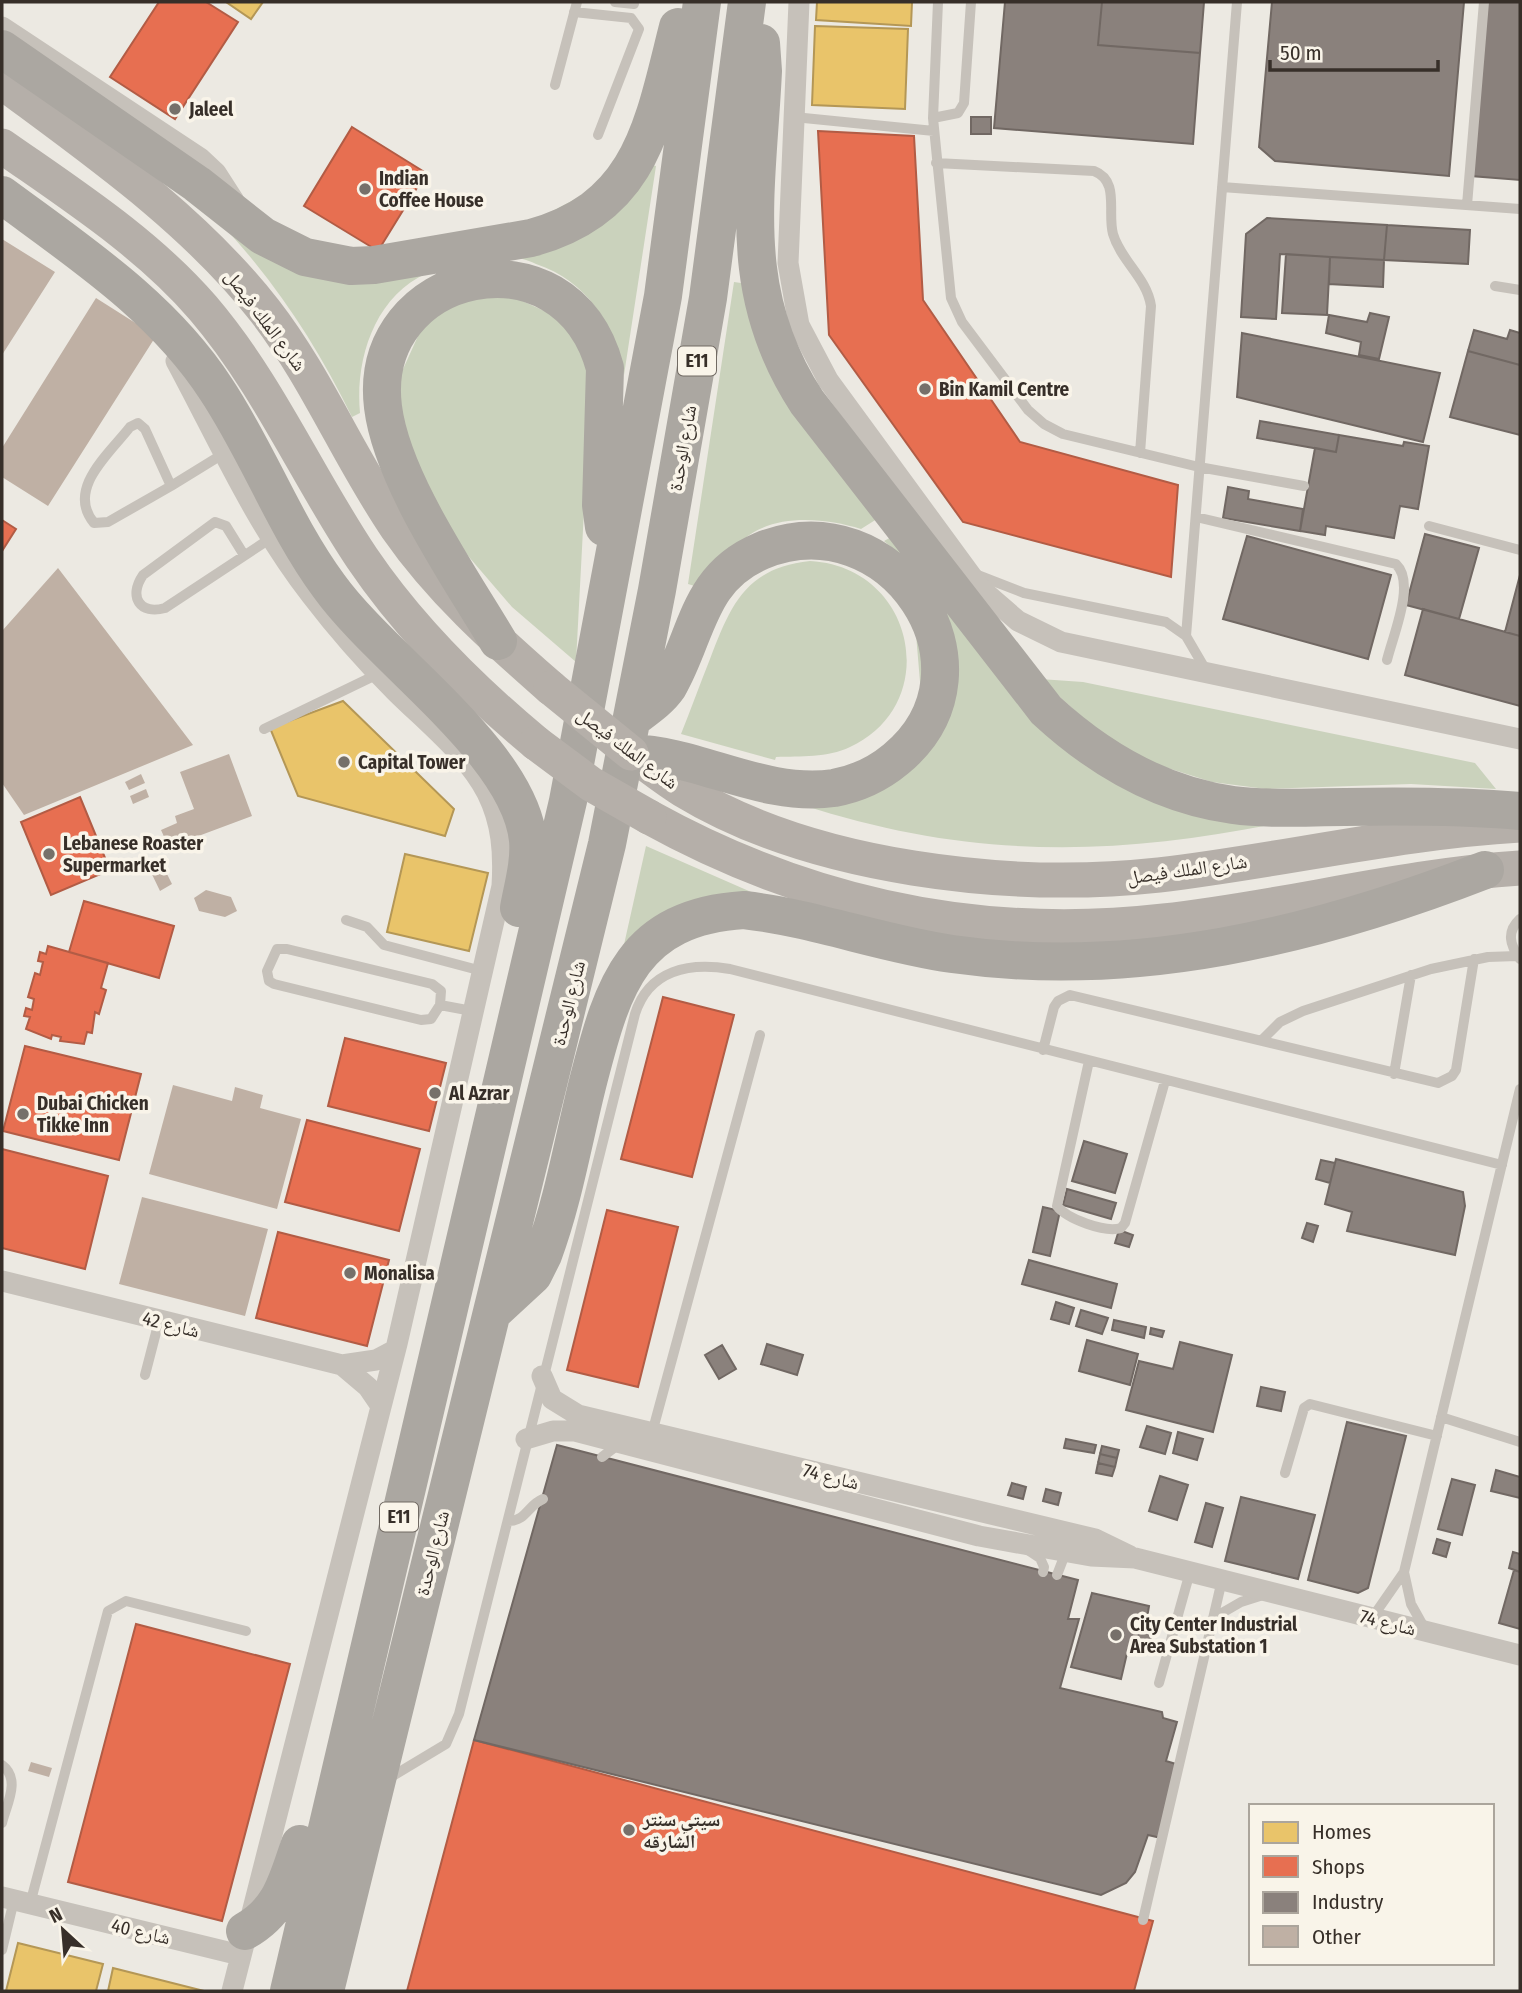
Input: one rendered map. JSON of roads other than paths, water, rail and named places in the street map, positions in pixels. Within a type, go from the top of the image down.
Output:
[{"type":"highway","points":[[2,49],[187,177],[244,222],[283,248],[305,257],[351,266],[374,265],[531,238],[572,224],[591,213],[622,184],[645,147],[685,2]]},
{"type":"highway","name":"شارع الوحدة","points":[[289,1991],[568,801],[663,296],[702,2]]},
{"type":"highway","name":"شارع الوحدة","points":[[325,1991],[632,736],[708,298],[747,2]]},
{"type":"highway","points":[[756,2],[763,71],[755,243],[760,292],[773,338],[807,402],[1046,710],[1076,737],[1118,765],[1145,779],[1202,799],[1261,808],[1459,806],[1520,811]]},
{"type":"highway","points":[[9,204],[106,273],[174,334],[216,389],[292,528],[329,586],[373,639],[486,751],[516,800],[528,842],[503,1003],[506,1030],[512,1044]]},
{"type":"highway","points":[[498,641],[409,484],[392,444],[383,406],[385,366],[401,330],[426,302],[441,292],[458,284],[485,279],[513,279],[531,284],[566,302],[591,332],[605,368],[601,505],[611,575]]},
{"type":"highway","points":[[814,540],[834,542],[869,554],[892,569],[911,588],[921,603],[935,636],[937,681],[925,724],[902,754],[887,766],[853,783],[816,789],[746,781],[673,756],[632,736],[652,705],[668,687],[696,618],[715,586],[742,561],[776,545],[814,540]]},
{"type":"highway","points":[[492,1313],[533,1275],[543,1255],[611,999],[636,958],[674,927],[720,912],[744,910],[953,954],[1052,961],[1140,958],[1250,942],[1369,913],[1503,869]]},
{"type":"highway","points":[[242,1943],[282,1895],[300,1844],[337,1782]]},
{"type":"main road","name":"شارع الملك فيصل","points":[[2,82],[172,214],[245,286],[298,359],[397,528],[453,597],[551,688],[632,736],[683,790],[720,809],[840,853],[906,867],[981,876],[1083,880],[1160,875],[1387,838],[1520,825]]},
{"type":"main road","points":[[2,146],[155,258],[204,308],[246,363],[335,516],[395,603],[466,681],[536,743],[591,784],[745,866],[803,886],[922,915],[1007,925],[1105,926],[1166,921],[1503,869]]},
{"type":"street","points":[[799,2],[788,263],[799,325],[828,380],[966,570],[998,606],[1038,633],[1061,642],[1520,739]]},
{"type":"street","points":[[2,27],[200,159],[222,181],[244,222]]},
{"type":"street","points":[[149,310],[223,454],[271,538],[310,594],[378,674],[468,765],[486,792],[499,822],[504,854],[502,886],[395,1350],[242,1943],[232,1991]]},
{"type":"street","name":"شارع 42","points":[[2,1280],[342,1365],[376,1360],[395,1350]]},
{"type":"street","name":"شارع 42","points":[[342,1365],[368,1387],[381,1406]]},
{"type":"street","name":"شارع 74","points":[[542,1376],[552,1399],[568,1411],[1071,1543]]},
{"type":"street","name":"شارع 74","points":[[526,1439],[542,1432],[563,1430],[966,1533],[1013,1542],[1107,1543],[1135,1558],[1520,1656]]},
{"type":"street","name":"شارع 40","points":[[15,1901],[242,1943]]},
{"type":"lane","points":[[615,2],[634,4]]},
{"type":"lane","points":[[938,2],[933,118],[947,285],[962,322],[1028,410],[1044,424],[1063,434],[1199,467],[1304,486]]},
{"type":"lane","points":[[933,118],[957,113],[964,103],[971,2]]},
{"type":"lane","points":[[1186,636],[1237,2]]},
{"type":"lane","points":[[1466,205],[1484,2]]},
{"type":"lane","points":[[555,85],[575,7],[631,18],[639,29],[598,135]]},
{"type":"lane","points":[[794,117],[934,131]]},
{"type":"lane","points":[[936,163],[1094,172],[1106,178],[1110,185],[1111,222],[1117,244],[1144,284],[1151,306],[1140,453]]},
{"type":"lane","points":[[1222,187],[1520,209]]},
{"type":"lane","points":[[1494,286],[1520,290]]},
{"type":"lane","points":[[171,486],[145,429],[134,424],[89,481],[84,489],[83,503],[94,523],[101,524],[171,486],[223,454]]},
{"type":"lane","points":[[1196,517],[1396,564],[1405,577],[1406,585],[1387,660]]},
{"type":"lane","points":[[244,555],[223,523],[215,522],[143,575],[136,585],[136,597],[143,607],[154,611],[166,608],[271,538]]},
{"type":"lane","points":[[1429,526],[1520,550]]},
{"type":"lane","points":[[966,570],[1024,593],[1166,622],[1186,636],[1208,674]]},
{"type":"lane","points":[[264,729],[378,674]]},
{"type":"lane","points":[[1262,1040],[1291,1015],[1411,975],[1474,959],[1519,958],[1510,938],[1512,929],[1520,919]]},
{"type":"lane","points":[[346,920],[367,927],[384,946],[482,971]]},
{"type":"lane","points":[[287,949],[432,984],[440,991],[440,1004],[431,1019],[421,1020],[274,984],[269,981],[267,971],[273,954],[277,950],[287,949]]},
{"type":"lane","points":[[1043,1050],[1054,1007],[1063,997],[1070,995],[1438,1083],[1452,1076],[1458,1062],[1474,959]]},
{"type":"lane","points":[[375,1787],[446,1744],[459,1714],[635,1014],[649,988],[662,976],[695,965],[730,969],[1502,1165]]},
{"type":"lane","points":[[1394,1074],[1411,975]]},
{"type":"lane","points":[[440,1004],[472,1012]]},
{"type":"lane","points":[[652,1433],[760,1035]]},
{"type":"lane","points":[[1089,1061],[1057,1206],[1065,1216],[1109,1229],[1115,1230],[1125,1223],[1165,1081]]},
{"type":"lane","points":[[1372,1618],[1404,1572],[1520,1089]]},
{"type":"lane","points":[[145,1375],[159,1321]]},
{"type":"lane","points":[[1285,1473],[1307,1405],[1437,1436]]},
{"type":"lane","points":[[1441,1417],[1520,1442]]},
{"type":"lane","points":[[601,1457],[620,1443]]},
{"type":"lane","points":[[509,1521],[525,1516],[536,1502],[543,1499]]},
{"type":"lane","points":[[1013,1542],[1040,1558],[1043,1572]]},
{"type":"lane","points":[[1057,1575],[1071,1543]]},
{"type":"lane","points":[[1159,1683],[1190,1572]]},
{"type":"lane","points":[[1404,1572],[1411,1604],[1427,1632]]},
{"type":"lane","points":[[1143,1920],[1222,1580]]},
{"type":"lane","points":[[1215,1616],[1241,1602],[1271,1593]]},
{"type":"lane","points":[[2,1950],[107,1611],[126,1601],[246,1631]]},
{"type":"lane","points":[[2,1765],[9,1770],[13,1784],[2,1822]]},
{"type":"place","name":"Jaleel","points":[[175,109]]},
{"type":"place","name":"Indian Coffee House","points":[[365,189]]},
{"type":"place","name":"Bin Kamil Centre","points":[[925,389]]},
{"type":"place","name":"Capital Tower","points":[[344,762]]},
{"type":"place","name":"Lebanese Roaster Supermarket","points":[[49,854]]},
{"type":"place","name":"Al Azrar","points":[[435,1093]]},
{"type":"place","name":"Dubai Chicken Tikke Inn","points":[[23,1114]]},
{"type":"place","name":"Monalisa","points":[[350,1273]]},
{"type":"place","name":"City Center Industrial Area Substation 1","points":[[1116,1635]]},
{"type":"place","name":"سيتي سنتر الشارقه","points":[[629,1830]]}]
